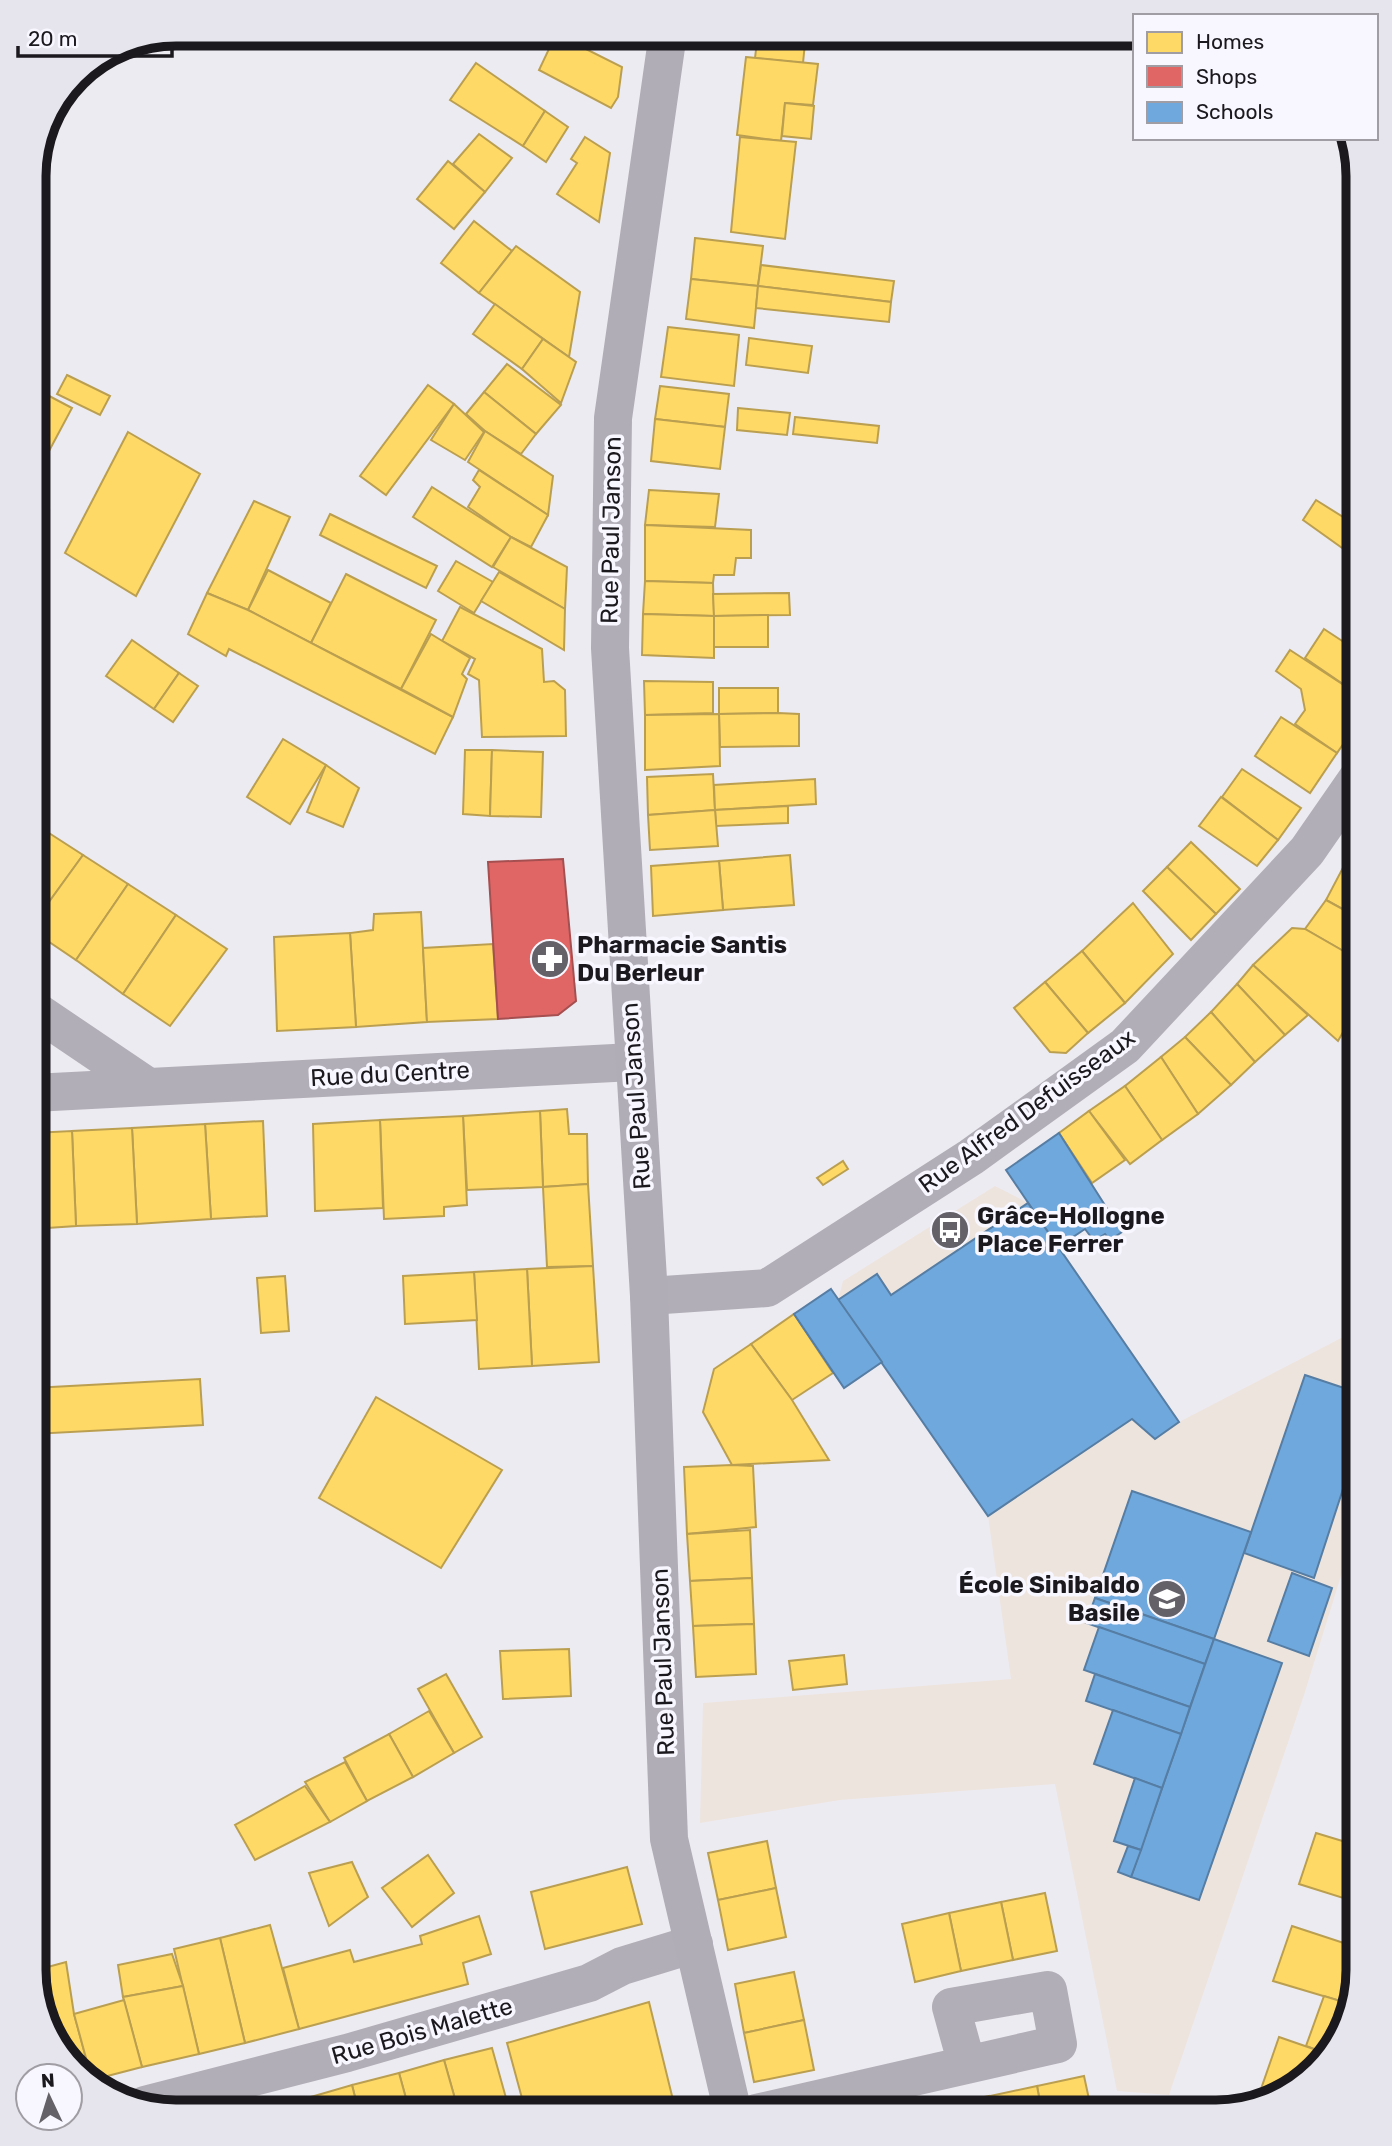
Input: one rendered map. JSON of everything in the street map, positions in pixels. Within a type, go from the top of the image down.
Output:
[{"type":"street","name":"Rue Paul Janson","points":[[665,46],[613,418],[610,648],[649,1296],[669,1839],[730,2100]]},
{"type":"street","name":"Rue Alfred Defuisseaux","points":[[649,1296],[767,1288],[971,1157],[1125,1046],[1307,851],[1346,795]]},
{"type":"street","points":[[46,1018],[147,1086]]},
{"type":"street","name":"Rue du Centre","points":[[46,1092],[633,1062]]},
{"type":"street","name":"Rue Bois Malette","points":[[165,2100],[347,2053],[576,1987],[622,1966],[694,1944]]},
{"type":"street","points":[[813,2100],[967,2065]]},
{"type":"shaded area","name":"École Sinibaldo Basile","points":[[995,1186],[1028,1203],[1179,1422],[1346,1336],[1346,1560],[1304,1695],[1169,2095],[1117,2091],[1055,1784],[840,1800],[700,1823],[703,1703],[1011,1679],[988,1516],[838,1300],[843,1281]]},
{"type":"building: Homes","points":[[550,46],[580,46],[622,67],[618,97],[611,108],[539,70]]},
{"type":"building: Homes","points":[[756,46],[805,46],[803,63],[755,58]]},
{"type":"building: Homes","points":[[746,57],[818,64],[813,105],[785,103],[781,141],[737,135]]},
{"type":"building: Homes","points":[[476,63],[545,111],[523,146],[450,100]]},
{"type":"building: Homes","points":[[785,103],[814,106],[811,139],[782,136]]},
{"type":"building: Homes","points":[[545,111],[568,127],[546,162],[523,146]]},
{"type":"building: Homes","points":[[479,134],[512,158],[485,192],[453,164]]},
{"type":"building: Homes","points":[[585,137],[610,153],[599,222],[557,194],[577,163],[571,159]]},
{"type":"building: Homes","points":[[740,137],[796,142],[785,239],[731,232]]},
{"type":"building: Homes","points":[[448,161],[485,192],[454,229],[417,199]]},
{"type":"building: Homes","points":[[474,221],[512,251],[479,293],[441,263]]},
{"type":"building: Homes","points":[[695,238],[763,246],[758,286],[691,279]]},
{"type":"building: Homes","points":[[516,246],[580,292],[569,357],[479,293]]},
{"type":"building: Homes","points":[[761,265],[894,281],[891,302],[758,286]]},
{"type":"building: Homes","points":[[691,279],[758,286],[754,328],[686,319]]},
{"type":"building: Homes","points":[[758,286],[891,302],[889,322],[756,308]]},
{"type":"building: Homes","points":[[495,304],[543,339],[522,369],[473,334]]},
{"type":"building: Homes","points":[[668,327],[739,335],[734,386],[661,377]]},
{"type":"building: Homes","points":[[749,338],[812,346],[808,373],[746,365]]},
{"type":"building: Homes","points":[[543,339],[576,362],[561,403],[522,369]]},
{"type":"building: Homes","points":[[507,364],[561,405],[536,434],[484,392]]},
{"type":"building: Homes","points":[[67,375],[110,396],[100,415],[57,394]]},
{"type":"building: Homes","points":[[428,385],[454,404],[386,495],[360,476]]},
{"type":"building: Homes","points":[[660,386],[729,394],[725,427],[655,419]]},
{"type":"building: Homes","points":[[484,392],[536,434],[521,454],[485,431],[466,414]]},
{"type":"building: Homes","points":[[46,394],[72,408],[46,457]]},
{"type":"building: Homes","points":[[454,404],[484,432],[465,460],[431,440]]},
{"type":"building: Homes","points":[[738,408],[790,413],[787,435],[737,430]]},
{"type":"building: Homes","points":[[795,417],[879,426],[877,443],[793,434]]},
{"type":"building: Homes","points":[[655,419],[725,427],[720,469],[651,461]]},
{"type":"building: Homes","points":[[485,431],[553,476],[548,515],[468,462]]},
{"type":"building: Homes","points":[[128,432],[200,474],[136,596],[65,553]]},
{"type":"building: Homes","points":[[479,470],[548,515],[531,547],[511,537],[468,507],[480,487],[473,480]]},
{"type":"building: Homes","points":[[432,487],[511,537],[492,567],[413,517]]},
{"type":"building: Homes","points":[[649,490],[719,494],[715,527],[645,525]]},
{"type":"building: Homes","points":[[1316,500],[1346,519],[1346,551],[1303,520]]},
{"type":"building: Homes","points":[[254,501],[290,517],[248,610],[207,593]]},
{"type":"building: Homes","points":[[330,514],[437,566],[426,588],[320,535]]},
{"type":"building: Homes","points":[[645,525],[751,530],[751,558],[736,558],[734,575],[714,575],[713,583],[645,581]]},
{"type":"building: Homes","points":[[511,537],[567,567],[565,609],[493,567]]},
{"type":"building: Homes","points":[[456,561],[493,582],[474,613],[438,591]]},
{"type":"building: Homes","points":[[268,570],[331,603],[311,643],[248,610]]},
{"type":"building: Homes","points":[[499,572],[565,609],[564,650],[481,601]]},
{"type":"building: Homes","points":[[346,574],[436,620],[401,689],[311,643]]},
{"type":"building: Homes","points":[[645,581],[713,583],[714,616],[643,614]]},
{"type":"building: Homes","points":[[207,593],[248,610],[453,717],[435,754],[229,649],[226,656],[188,634]]},
{"type":"building: Homes","points":[[789,593],[790,615],[714,616],[713,594]]},
{"type":"building: Homes","points":[[460,607],[542,649],[544,682],[554,681],[565,690],[566,736],[482,737],[479,680],[468,674],[475,659],[442,641]]},
{"type":"building: Homes","points":[[643,614],[714,616],[714,658],[642,655]]},
{"type":"building: Homes","points":[[768,615],[768,647],[714,647],[714,616]]},
{"type":"building: Homes","points":[[1324,629],[1346,643],[1346,686],[1305,658]]},
{"type":"building: Homes","points":[[431,634],[470,658],[462,674],[467,679],[453,717],[401,689]]},
{"type":"building: Homes","points":[[132,640],[179,673],[154,709],[106,676]]},
{"type":"building: Homes","points":[[1290,650],[1346,687],[1346,740],[1337,753],[1295,724],[1305,710],[1301,689],[1276,671]]},
{"type":"building: Homes","points":[[179,673],[198,686],[173,722],[154,709]]},
{"type":"building: Homes","points":[[644,681],[713,682],[713,713],[645,715]]},
{"type":"building: Homes","points":[[719,688],[778,688],[778,713],[719,714]]},
{"type":"building: Homes","points":[[719,714],[799,714],[799,746],[720,747]]},
{"type":"building: Homes","points":[[719,714],[720,766],[645,770],[645,715]]},
{"type":"building: Homes","points":[[1281,717],[1337,753],[1310,793],[1255,756]]},
{"type":"building: Homes","points":[[283,739],[326,765],[290,824],[247,797]]},
{"type":"building: Homes","points":[[465,750],[492,750],[490,816],[463,814]]},
{"type":"building: Homes","points":[[492,750],[543,752],[541,817],[490,816]]},
{"type":"building: Homes","points":[[326,765],[359,788],[343,827],[307,812]]},
{"type":"building: Homes","points":[[1242,769],[1301,808],[1278,840],[1222,797]]},
{"type":"building: Homes","points":[[713,774],[715,810],[648,815],[647,777]]},
{"type":"building: Homes","points":[[815,779],[816,804],[715,810],[714,785]]},
{"type":"building: Homes","points":[[1221,797],[1278,840],[1257,866],[1199,826]]},
{"type":"building: Homes","points":[[788,806],[788,823],[716,826],[715,810]]},
{"type":"building: Homes","points":[[715,810],[718,846],[650,850],[648,815]]},
{"type":"building: Homes","points":[[46,831],[83,855],[46,906]]},
{"type":"building: Homes","points":[[1191,842],[1240,889],[1216,914],[1167,867]]},
{"type":"building: Homes","points":[[83,855],[128,884],[76,960],[46,940],[46,906]]},
{"type":"building: Homes","points":[[790,855],[794,905],[723,910],[719,861]]},
{"type":"building: Homes","points":[[719,861],[723,910],[653,916],[651,866]]},
{"type":"building: Homes","points":[[1346,862],[1346,911],[1326,900]]},
{"type":"building: Homes","points":[[1167,867],[1216,914],[1191,940],[1143,891]]},
{"type":"building: Homes","points":[[128,884],[176,915],[123,994],[76,960]]},
{"type":"building: Homes","points":[[1326,900],[1346,911],[1346,953],[1305,929]]},
{"type":"building: Homes","points":[[1133,903],[1173,954],[1125,1003],[1082,951]]},
{"type":"building: Homes","points":[[421,912],[427,1022],[356,1027],[350,933],[373,930],[374,914]]},
{"type":"building: Homes","points":[[176,915],[227,949],[170,1026],[123,994]]},
{"type":"building: Homes","points":[[1292,928],[1305,929],[1346,953],[1346,1027],[1338,1041],[1253,965]]},
{"type":"building: Homes","points":[[350,933],[356,1027],[277,1031],[274,937]]},
{"type":"building: Homes","points":[[493,944],[498,1019],[427,1022],[423,948]]},
{"type":"building: Homes","points":[[1082,951],[1125,1003],[1088,1033],[1045,982]]},
{"type":"building: Homes","points":[[1253,965],[1308,1015],[1285,1035],[1237,984]]},
{"type":"building: Homes","points":[[1045,982],[1088,1033],[1066,1053],[1050,1052],[1014,1008]]},
{"type":"building: Homes","points":[[1237,984],[1285,1035],[1255,1062],[1211,1012]]},
{"type":"building: Homes","points":[[1211,1012],[1255,1062],[1231,1085],[1185,1037]]},
{"type":"building: Homes","points":[[1185,1037],[1231,1085],[1198,1114],[1161,1057]]},
{"type":"building: Homes","points":[[1161,1057],[1198,1114],[1162,1140],[1125,1086]]},
{"type":"building: Homes","points":[[1125,1086],[1162,1140],[1130,1164],[1089,1111]]},
{"type":"building: Homes","points":[[567,1109],[569,1134],[587,1134],[588,1184],[543,1187],[540,1111]]},
{"type":"building: Homes","points":[[540,1111],[543,1187],[467,1190],[463,1116]]},
{"type":"building: Homes","points":[[1089,1111],[1125,1160],[1092,1183],[1059,1133]]},
{"type":"building: Homes","points":[[463,1116],[467,1205],[444,1207],[444,1216],[384,1219],[380,1120]]},
{"type":"building: Homes","points":[[380,1120],[383,1208],[315,1211],[313,1124]]},
{"type":"building: Homes","points":[[263,1121],[267,1216],[211,1219],[205,1124]]},
{"type":"building: Homes","points":[[205,1124],[211,1219],[137,1224],[132,1128]]},
{"type":"building: Homes","points":[[132,1128],[137,1224],[76,1226],[72,1131]]},
{"type":"building: Homes","points":[[72,1131],[76,1226],[46,1228],[46,1132]]},
{"type":"building: Homes","points":[[843,1161],[848,1169],[823,1185],[817,1178]]},
{"type":"building: Homes","points":[[588,1184],[593,1266],[547,1267],[543,1187]]},
{"type":"building: Homes","points":[[593,1266],[599,1362],[532,1366],[527,1269]]},
{"type":"building: Homes","points":[[527,1269],[532,1366],[479,1369],[474,1272]]},
{"type":"building: Homes","points":[[474,1272],[477,1320],[405,1324],[403,1276]]},
{"type":"building: Homes","points":[[285,1276],[289,1331],[261,1333],[257,1278]]},
{"type":"building: Homes","points":[[794,1314],[833,1373],[792,1400],[751,1344]]},
{"type":"building: Homes","points":[[751,1344],[792,1400],[829,1460],[732,1465],[703,1412],[714,1369]]},
{"type":"building: Homes","points":[[200,1379],[203,1425],[46,1433],[46,1387]]},
{"type":"building: Homes","points":[[376,1397],[502,1470],[441,1568],[319,1498]]},
{"type":"building: Homes","points":[[753,1466],[756,1527],[687,1534],[684,1467]]},
{"type":"building: Homes","points":[[750,1530],[752,1578],[690,1581],[687,1534]]},
{"type":"building: Homes","points":[[752,1578],[754,1624],[693,1626],[690,1581]]},
{"type":"building: Homes","points":[[754,1624],[756,1674],[696,1677],[693,1626]]},
{"type":"building: Homes","points":[[569,1649],[571,1696],[503,1699],[500,1651]]},
{"type":"building: Homes","points":[[844,1655],[847,1684],[793,1690],[789,1661]]},
{"type":"building: Homes","points":[[446,1674],[482,1737],[454,1753],[418,1689]]},
{"type":"building: Homes","points":[[429,1711],[454,1753],[413,1777],[389,1734]]},
{"type":"building: Homes","points":[[389,1734],[413,1777],[367,1801],[344,1758]]},
{"type":"building: Homes","points":[[345,1762],[367,1801],[330,1822],[305,1782]]},
{"type":"building: Homes","points":[[305,1786],[330,1822],[255,1860],[235,1825]]},
{"type":"building: Homes","points":[[1316,1833],[1346,1842],[1346,1899],[1299,1884]]},
{"type":"building: Homes","points":[[767,1841],[776,1888],[718,1900],[708,1853]]},
{"type":"building: Homes","points":[[428,1855],[454,1893],[412,1927],[382,1888]]},
{"type":"building: Homes","points":[[352,1862],[368,1897],[329,1926],[309,1873]]},
{"type":"building: Homes","points":[[627,1867],[642,1924],[545,1949],[531,1892]]},
{"type":"building: Homes","points":[[776,1888],[786,1937],[728,1950],[718,1900]]},
{"type":"building: Homes","points":[[1045,1893],[1057,1951],[1013,1960],[1001,1902]]},
{"type":"building: Homes","points":[[1001,1902],[1013,1960],[961,1971],[949,1913]]},
{"type":"building: Homes","points":[[949,1913],[961,1971],[915,1982],[902,1924]]},
{"type":"building: Homes","points":[[479,1916],[491,1954],[463,1963],[468,1984],[299,2029],[283,1968],[350,1950],[354,1962],[422,1944],[420,1936]]},
{"type":"building: Homes","points":[[270,1925],[299,2029],[245,2043],[220,1938]]},
{"type":"building: Homes","points":[[1292,1926],[1346,1944],[1342,2002],[1273,1981]]},
{"type":"building: Homes","points":[[220,1938],[245,2043],[199,2054],[174,1949]]},
{"type":"building: Homes","points":[[172,1954],[183,1986],[123,1997],[118,1965]]},
{"type":"building: Homes","points":[[66,1962],[74,2014],[88,2066],[72,2050],[55,2020],[46,1967]]},
{"type":"building: Homes","points":[[794,1972],[804,2020],[744,2033],[735,1984]]},
{"type":"building: Homes","points":[[183,1986],[199,2054],[142,2067],[123,1997]]},
{"type":"building: Homes","points":[[1324,1996],[1342,2002],[1337,2020],[1320,2050],[1306,2046]]},
{"type":"building: Homes","points":[[124,2000],[142,2067],[101,2078],[88,2066],[74,2014]]},
{"type":"building: Homes","points":[[649,2002],[673,2100],[522,2100],[507,2043]]},
{"type":"building: Homes","points":[[804,2020],[814,2070],[754,2082],[744,2033]]},
{"type":"building: Homes","points":[[1279,2037],[1319,2051],[1296,2074],[1266,2091],[1261,2089]]},
{"type":"building: Homes","points":[[492,2048],[507,2100],[455,2100],[444,2060]]},
{"type":"building: Homes","points":[[444,2060],[455,2100],[406,2100],[399,2073]]},
{"type":"building: Homes","points":[[399,2073],[406,2100],[356,2100],[352,2085]]},
{"type":"building: Homes","points":[[1084,2076],[1089,2100],[1040,2100],[1037,2086]]},
{"type":"building: Homes","points":[[352,2085],[356,2100],[304,2100]]},
{"type":"building: Homes","points":[[1037,2086],[1040,2100],[991,2100],[990,2096]]},
{"type":"building: Homes","points":[[989,2096],[990,2100],[970,2100]]},
{"type":"building: Shops","points":[[563,859],[576,1001],[558,1015],[498,1019],[488,862]]},
{"type":"building: Schools","points":[[1059,1133],[1122,1232],[1110,1240],[1105,1234],[1094,1241],[1085,1229],[1058,1247],[1006,1170]]},
{"type":"building: Schools","points":[[1028,1203],[1179,1422],[1155,1439],[1132,1419],[988,1516],[838,1300],[877,1274],[891,1295]]},
{"type":"building: Schools","points":[[831,1289],[882,1362],[844,1388],[794,1314]]},
{"type":"building: Schools","points":[[1305,1375],[1346,1389],[1346,1480],[1314,1578],[1244,1553]]},
{"type":"building: Schools","points":[[1132,1491],[1251,1532],[1214,1639],[1095,1598]]},
{"type":"building: Schools","points":[[1292,1573],[1332,1588],[1309,1656],[1268,1641]]},
{"type":"building: Schools","points":[[1095,1598],[1214,1639],[1205,1664],[1086,1623]]},
{"type":"building: Schools","points":[[1099,1627],[1205,1664],[1190,1707],[1084,1670]]},
{"type":"building: Schools","points":[[1214,1639],[1282,1663],[1199,1900],[1131,1877]]},
{"type":"building: Schools","points":[[1095,1674],[1190,1707],[1181,1734],[1086,1701]]},
{"type":"building: Schools","points":[[1113,1710],[1181,1734],[1162,1788],[1094,1764]]},
{"type":"building: Schools","points":[[1135,1778],[1162,1788],[1141,1850],[1114,1841]]},
{"type":"building: Schools","points":[[1128,1846],[1141,1850],[1131,1877],[1118,1872]]},
{"type":"place","name":"Pharmacie Santis Du Berleur","points":[[550,959]]},
{"type":"place","name":"Grâce-Hollogne Place Ferrer","points":[[950,1230]]},
{"type":"place","name":"École Sinibaldo Basile","points":[[1167,1599]]}]
